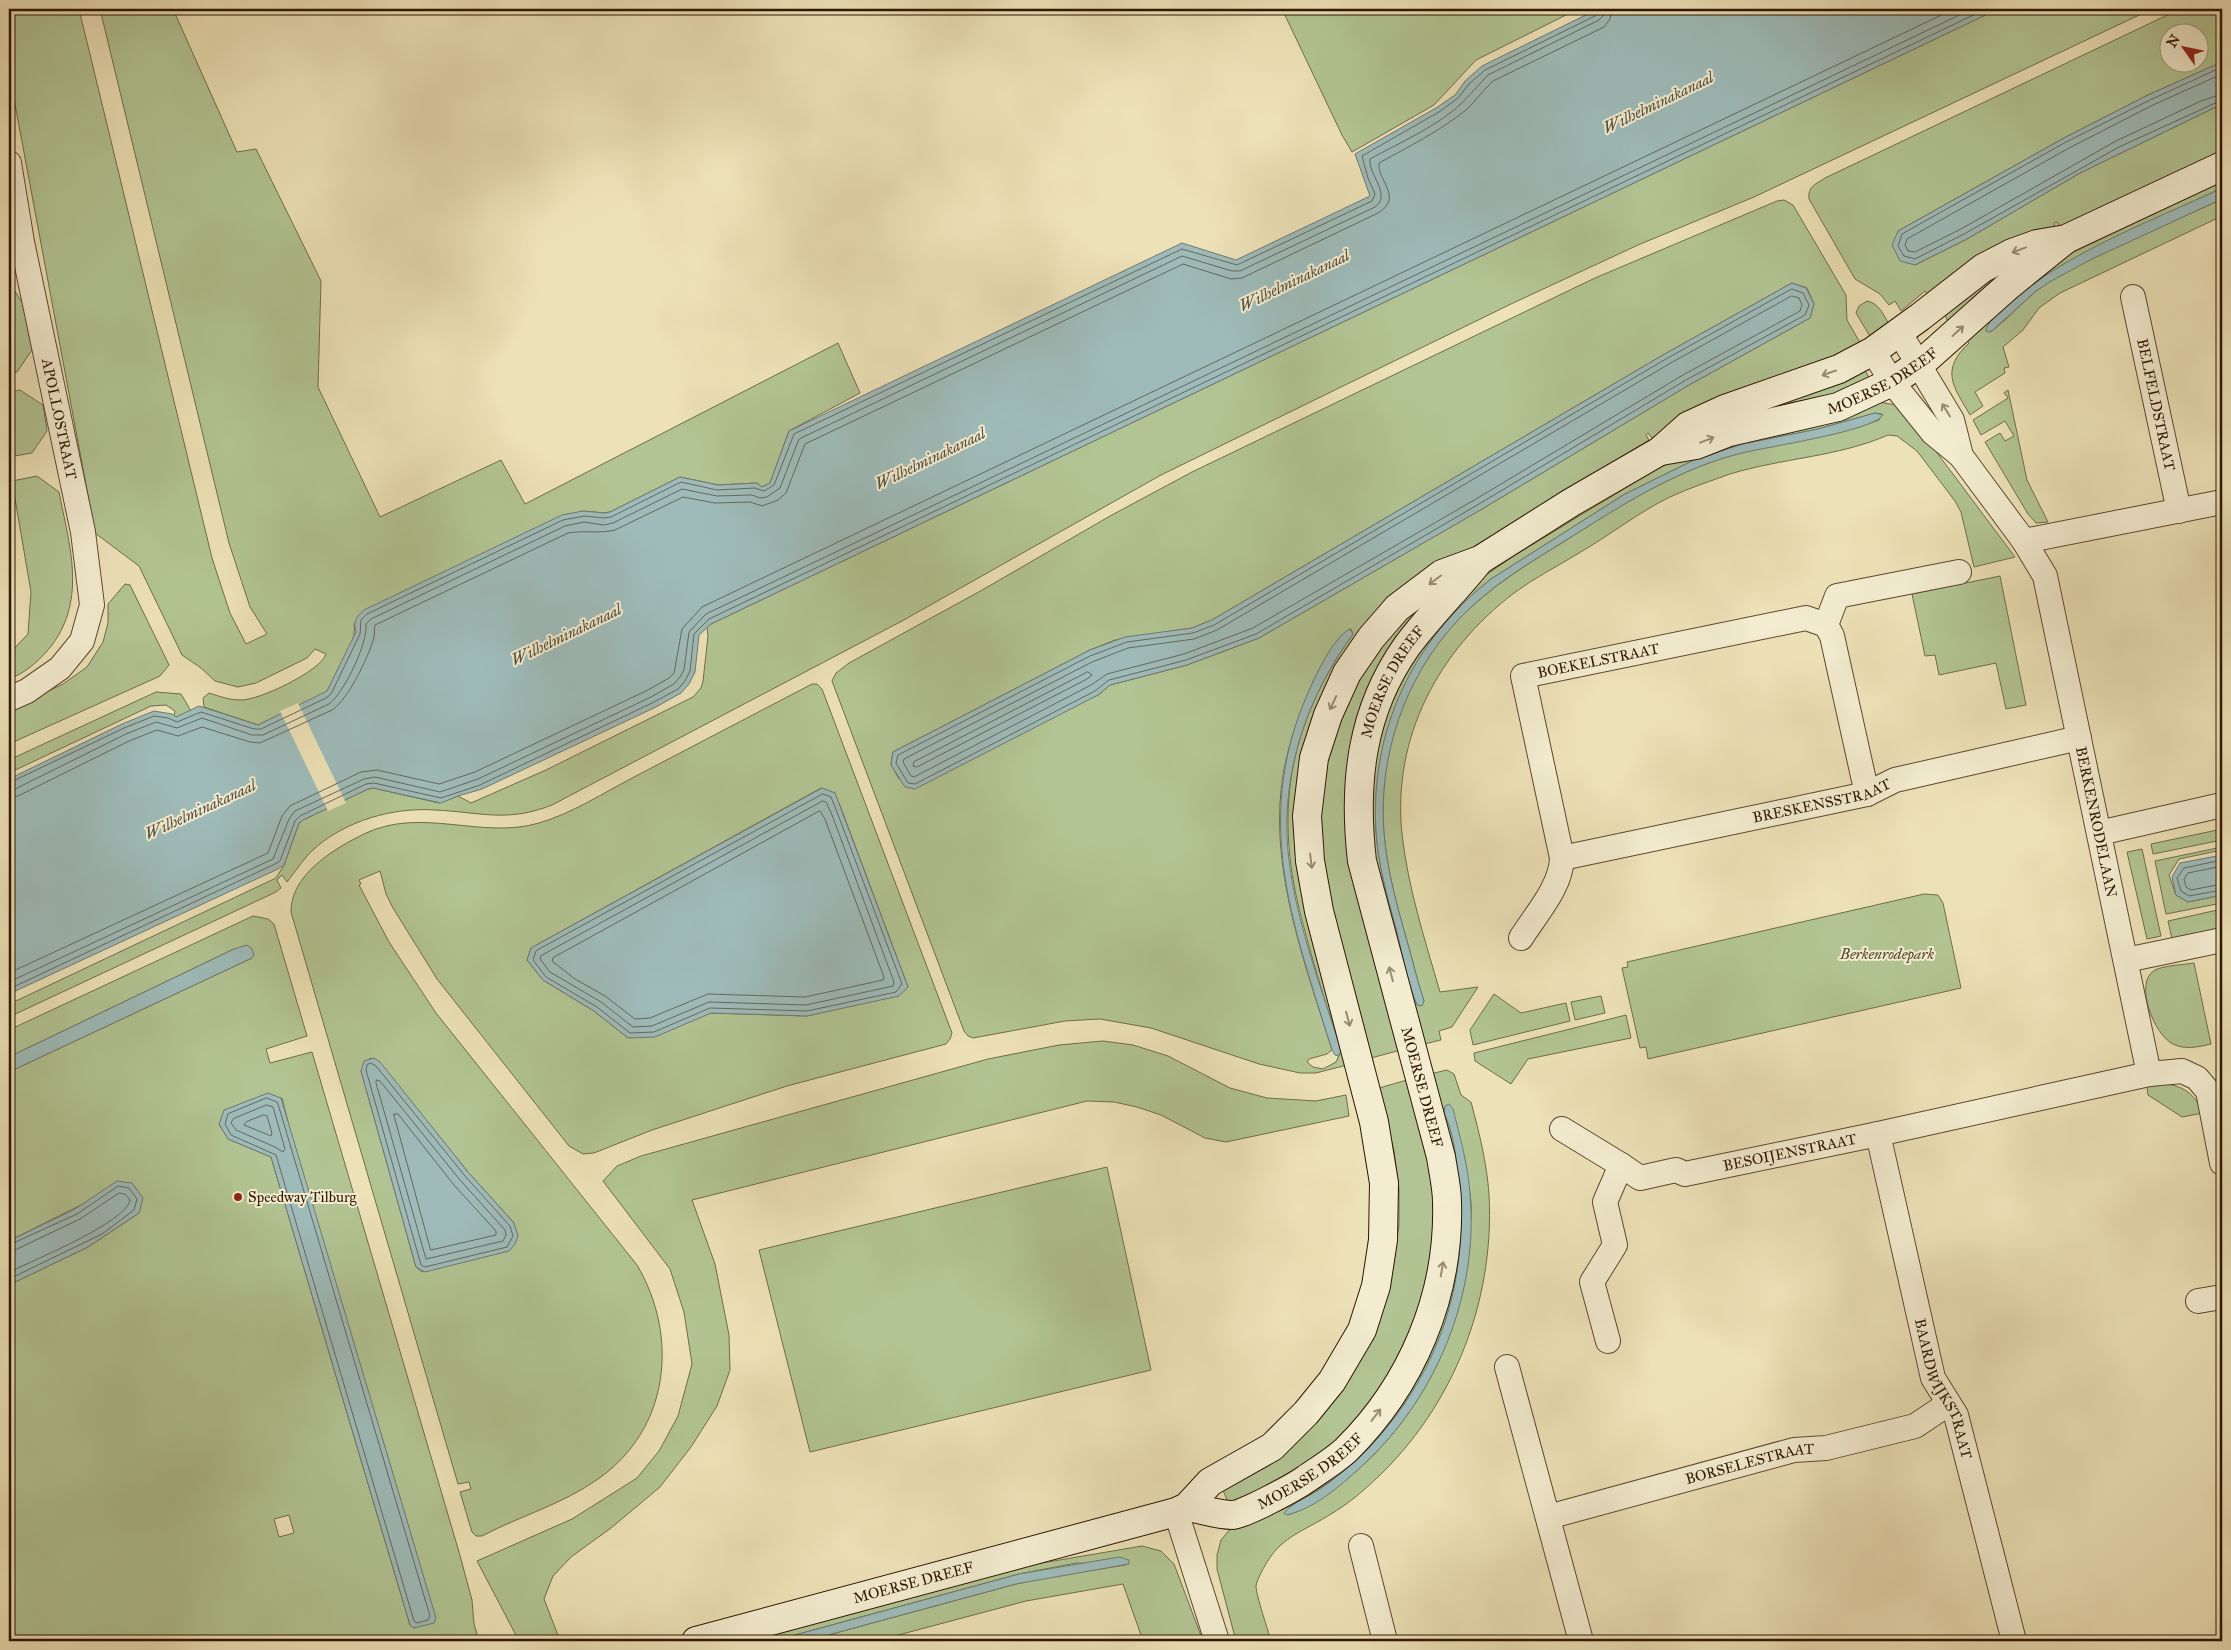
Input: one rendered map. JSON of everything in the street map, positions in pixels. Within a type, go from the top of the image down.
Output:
[{"type":"street","name":"APOLLOSTRAAT","points":[[9,164],[15,243],[83,532],[92,605],[82,641],[60,668],[27,691],[9,699]]},
{"type":"street","name":"MOERSE DREEF","points":[[1660,451],[1696,444],[1729,432],[1838,407],[1892,382],[1918,364],[2066,239],[2222,166]]},
{"type":"street","name":"MOERSE DREEF","points":[[1182,1509],[1210,1482],[1272,1447],[1306,1413],[1332,1381],[1362,1330],[1376,1286],[1383,1240],[1384,1183],[1374,1122],[1319,911],[1310,861],[1307,816],[1314,758],[1328,715],[1347,673],[1371,638],[1397,608],[1442,574],[1480,560],[1572,502],[1660,451],[1688,426],[1724,408],[1839,369],[1873,351],[1983,268],[2037,244],[2066,239]]},
{"type":"street","name":"BELFELDSTRAAT","points":[[2133,297],[2179,511]]},
{"type":"street","name":"BERKENRODELAAN","points":[[1899,332],[1952,420],[1961,456]]},
{"type":"street","name":"BERKENRODELAAN","points":[[1873,351],[1892,382],[1933,433],[1961,456],[2024,541],[2045,576],[2149,1074]]},
{"type":"street","points":[[2024,541],[2222,502]]},
{"type":"street","name":"MOERSE DREEF","points":[[696,1641],[1182,1509],[1233,1515],[1291,1490],[1345,1450],[1376,1416],[1401,1380],[1422,1340],[1438,1290],[1446,1248],[1447,1200],[1441,1157],[1362,861],[1358,825],[1360,760],[1369,724],[1383,686],[1406,647],[1480,560]]},
{"type":"street","points":[[1867,794],[1832,636],[1826,624],[1837,596],[1959,572]]},
{"type":"street","name":"BOEKELSTRAAT","points":[[1562,858],[1523,676],[1806,618],[1826,624]]},
{"type":"street","name":"BRESKENSSTRAAT","points":[[1562,858],[1867,794],[1895,780],[2079,738]]},
{"type":"street","points":[[2098,833],[2222,805]]},
{"type":"street","points":[[1521,938],[1557,882],[1562,870],[1562,858]]},
{"type":"street","points":[[2126,960],[2222,940]]},
{"type":"street","points":[[2149,1074],[2182,1071],[2197,1078],[2208,1091],[2222,1164]]},
{"type":"street","name":"BESOIJENSTRAAT","points":[[1562,1129],[1640,1178],[1676,1170],[1685,1174],[1878,1134],[2149,1074]]},
{"type":"street","name":"BAARDWIJKSTRAAT","points":[[1878,1134],[1933,1378],[1956,1416],[2014,1641]]},
{"type":"street","points":[[1608,1341],[1592,1282],[1615,1245],[1605,1202],[1621,1165]]},
{"type":"street","points":[[2198,1302],[2222,1297]]},
{"type":"street","points":[[1507,1367],[1581,1641]]},
{"type":"street","name":"BORSELESTRAAT","points":[[1548,1517],[1794,1450],[1826,1448],[1915,1426],[1948,1404]]},
{"type":"street","points":[[1182,1509],[1217,1641]]},
{"type":"street","points":[[1361,1546],[1386,1641]]},
{"type":"green space","points":[[9,9],[79,9],[212,558],[230,613],[246,644],[267,634],[250,607],[229,543],[100,9],[173,9],[237,152],[256,149],[321,281],[318,387],[380,517],[501,460],[525,504],[838,343],[860,393],[789,431],[770,483],[762,487],[757,483],[718,485],[680,477],[610,512],[583,511],[354,624],[353,640],[350,649],[327,691],[323,694],[258,725],[204,707],[203,698],[209,693],[228,699],[249,699],[288,684],[322,661],[326,654],[315,649],[307,658],[256,683],[238,687],[215,681],[201,668],[182,655],[139,566],[95,533],[9,72]]},
{"type":"green space","points":[[1282,9],[1578,9],[1476,60],[1434,105],[1352,152],[1342,135]]},
{"type":"green space","points":[[1998,9],[2152,9],[1754,197],[1638,245],[1511,304],[1161,475],[902,621],[552,805],[521,814],[507,815],[419,810],[403,811],[370,818],[326,839],[303,861],[287,882],[282,875],[277,880],[281,888],[276,892],[9,1017],[9,1002],[18,1000],[276,878],[284,865],[299,823],[303,820],[368,789],[373,788],[439,803],[458,796],[471,803],[546,770],[693,697],[701,688],[703,681],[708,636],[707,628],[711,624]]},
{"type":"green space","points":[[2180,9],[2222,9],[2222,62],[2208,68],[2208,22],[2158,22],[2158,72],[2200,72],[2148,95],[2064,138],[1898,231],[1915,265],[1967,239],[2080,173],[2222,104],[2222,152],[2059,227],[2057,222],[2054,223],[2056,229],[1929,296],[1925,291],[1901,311],[1895,301],[1889,305],[1880,294],[1855,279],[1809,199],[1809,191],[1815,184]]},
{"type":"green space","points":[[2222,182],[2222,188],[2062,265],[2049,274],[1990,332],[2036,291],[2063,274],[2107,250],[2222,199],[2222,216],[2060,293],[2039,308],[2023,330],[2003,347],[2009,367],[2004,368],[2005,373],[1975,392],[1983,406],[1970,415],[1952,378],[1955,362],[1969,343],[1963,336],[2061,258]]},
{"type":"green space","points":[[1784,200],[1793,205],[1846,295],[1847,320],[1862,346],[1668,429],[1652,438],[1648,433],[1646,435],[1649,440],[1427,576],[1305,753],[1351,1064],[1316,1073],[1300,1073],[1259,1064],[1151,1028],[1100,1019],[1065,1021],[973,1038],[968,1036],[964,1031],[832,681],[836,673],[849,663],[1192,472],[1595,278],[1777,201]],"holes":[[[1792,283],[1807,288],[1814,304],[1810,318],[1689,385],[1482,509],[1259,638],[1187,665],[1110,685],[1098,695],[899,779],[891,764],[893,752],[1090,650],[1115,640],[1192,628],[1212,620],[1663,355]],[[1351,629],[1353,634],[1313,703],[1300,738],[1292,773],[1288,808],[1289,845],[1294,884],[1311,954],[1341,1051],[1336,1062],[1323,1069],[1313,1067],[1307,1062],[1309,1059],[1327,1054],[1332,1050],[1302,954],[1286,889],[1280,823],[1281,790],[1292,736],[1312,684],[1334,645],[1345,632]]]},
{"type":"green space","points":[[1989,276],[1994,283],[1948,322],[1945,315],[1981,280]]},
{"type":"green space","points":[[9,282],[23,304],[32,350],[17,372],[9,374]]},
{"type":"green space","points":[[1867,301],[1872,302],[1879,308],[1891,328],[1872,340],[1856,313],[1859,306]]},
{"type":"green space","points":[[1864,368],[1871,382],[1816,403],[1753,413],[1791,404],[1790,398]]},
{"type":"green space","points":[[20,390],[43,405],[47,431],[32,453],[9,457],[9,392]]},
{"type":"green space","points":[[2008,390],[2027,480],[2048,522],[2036,523],[2028,514],[1985,442],[2000,433],[2005,441],[2014,436],[2005,421],[1981,435],[1973,420],[2008,398],[2004,393]]},
{"type":"green space","points":[[1878,402],[1897,405],[1911,418],[2015,557],[1974,567],[1961,512],[1955,501],[1917,451],[1897,436],[1888,435],[1830,453],[1770,464],[1730,474],[1677,494],[1658,503],[1514,593],[1487,616],[1463,642],[1443,669],[1426,699],[1413,731],[1405,764],[1401,798],[1402,834],[1408,874],[1440,992],[1478,987],[1452,1027],[1439,1031],[1441,1040],[1420,1045],[1376,885],[1368,825],[1380,725],[1410,659],[1479,580],[1512,557],[1658,468],[1678,458]],"holes":[[[1875,413],[1882,414],[1879,420],[1839,433],[1757,449],[1717,460],[1657,486],[1601,518],[1509,577],[1471,607],[1440,641],[1410,691],[1399,718],[1390,746],[1385,775],[1383,805],[1385,847],[1390,874],[1424,1001],[1420,1006],[1417,1005],[1408,977],[1381,868],[1376,831],[1376,794],[1380,758],[1389,724],[1402,691],[1419,659],[1439,630],[1463,603],[1491,579],[1625,494],[1696,459],[1735,446],[1818,429]]]},
{"type":"green space","points":[[37,476],[59,492],[70,551],[72,590],[69,609],[63,627],[52,645],[35,663],[14,677],[9,676],[9,654],[28,634],[31,592],[12,481]]},
{"type":"green space","points":[[2000,576],[2026,705],[2006,709],[1996,663],[1939,675],[1935,655],[1925,656],[1912,594]]},
{"type":"green space","points":[[125,584],[130,585],[169,665],[160,676],[9,744],[9,710],[63,684],[87,667],[103,642],[108,623],[108,604]]},
{"type":"green space","points":[[1428,594],[1357,727],[1401,1050],[1371,1058],[1335,930],[1319,853],[1323,773],[1351,691],[1375,651]]},
{"type":"green space","points":[[812,684],[817,684],[822,689],[952,1033],[946,1044],[787,1086],[652,1130],[594,1153],[583,1154],[569,1146],[437,979],[393,908],[386,894],[380,871],[359,880],[361,884],[359,885],[389,942],[436,1013],[637,1265],[650,1293],[659,1321],[662,1351],[660,1380],[653,1408],[640,1434],[622,1458],[585,1488],[482,1536],[476,1536],[472,1532],[460,1492],[471,1489],[469,1482],[458,1484],[291,912],[298,886],[316,864],[328,855],[364,834],[386,826],[407,823],[429,823],[495,828],[517,827],[551,819]],"holes":[[[821,788],[834,793],[841,808],[908,987],[807,1016],[711,1013],[628,1038],[594,1011],[543,980],[527,960],[531,948]],[[370,1058],[377,1060],[468,1172],[514,1223],[422,1272],[416,1267],[361,1071]]]},
{"type":"green space","points":[[156,692],[181,694],[191,711],[174,717],[175,711],[166,705],[151,706],[9,773],[9,760]]},
{"type":"green space","points":[[2222,829],[2222,840],[2153,854],[2151,844]]},
{"type":"green space","points":[[2222,847],[2222,850],[2179,859],[2169,875],[2176,895],[2188,902],[2222,895],[2222,903],[2166,914],[2155,861]]},
{"type":"green space","points":[[2142,849],[2161,936],[2147,939],[2127,852]]},
{"type":"green space","name":"Berkenrodepark","points":[[1924,894],[1938,895],[1943,903],[1961,988],[1648,1059],[1646,1047],[1640,1048],[1622,968],[1628,967],[1627,962]]},
{"type":"green space","points":[[2222,909],[2222,928],[2172,939],[2168,921]]},
{"type":"green space","points":[[253,916],[268,919],[274,924],[307,1036],[266,1049],[270,1063],[312,1052],[459,1552],[472,1600],[474,1624],[479,1641],[9,1641],[9,1285],[88,1247],[139,1213],[142,1197],[133,1185],[85,1203],[9,1241],[9,1072],[252,958],[234,949],[9,1057],[9,1030]],"holes":[[[282,1098],[415,1628],[410,1625],[271,1157],[228,1139],[219,1124]],[[289,1515],[294,1533],[279,1537],[274,1519]]]},
{"type":"green space","points":[[2194,963],[2211,1044],[2182,1047],[2166,1039],[2153,1020],[2146,996],[2146,985],[2149,976],[2159,968]]},
{"type":"green space","points":[[1494,994],[1521,1013],[1566,1003],[1570,1021],[1473,1045],[1470,1030]]},
{"type":"green space","points":[[1601,996],[1605,1013],[1575,1020],[1571,1002]]},
{"type":"green space","points":[[1626,1015],[1631,1038],[1528,1059],[1511,1084],[1475,1061],[1474,1053]]},
{"type":"green space","points":[[1103,1041],[1133,1045],[1168,1056],[1230,1088],[1267,1098],[1316,1101],[1346,1095],[1349,1116],[1226,1142],[1205,1138],[1161,1115],[1137,1107],[1114,1102],[1087,1101],[692,1200],[715,1264],[729,1335],[730,1370],[717,1406],[691,1447],[660,1487],[611,1528],[571,1557],[553,1576],[544,1599],[559,1638],[518,1639],[477,1561],[572,1519],[637,1478],[659,1451],[678,1416],[692,1364],[684,1312],[670,1269],[603,1181],[617,1166],[641,1156],[988,1059],[1059,1045]]},
{"type":"green space","points":[[1447,1070],[1454,1074],[1461,1095],[1471,1102],[1485,1159],[1489,1195],[1489,1236],[1484,1277],[1475,1317],[1461,1355],[1443,1392],[1421,1427],[1396,1459],[1357,1496],[1336,1511],[1288,1539],[1275,1551],[1267,1562],[1256,1586],[1271,1641],[1236,1641],[1217,1569],[1217,1555],[1221,1540],[1231,1528],[1294,1498],[1440,1319],[1430,1074]],"holes":[[[1445,1107],[1466,1173],[1471,1207],[1467,1265],[1460,1301],[1449,1336],[1435,1369],[1395,1431],[1370,1458],[1343,1482],[1310,1505],[1288,1515],[1289,1508],[1346,1470],[1375,1443],[1400,1412],[1421,1378],[1438,1342],[1451,1304],[1459,1265],[1462,1226],[1457,1158],[1451,1130],[1444,1113]]]},
{"type":"green space","points":[[1407,1080],[1430,1163],[1436,1217],[1428,1286],[1396,1370],[1351,1427],[1307,1466],[1229,1505],[1223,1490],[1260,1469],[1390,1282],[1399,1225],[1399,1189],[1394,1151],[1379,1088]]},
{"type":"green space","points":[[2164,1084],[2177,1086],[2188,1092],[2197,1101],[2203,1113],[2182,1117],[2148,1095],[2147,1087]]},
{"type":"green space","points":[[1107,1167],[1151,1370],[810,1452],[759,1250]]},
{"type":"green space","points":[[1142,1546],[1161,1551],[1174,1564],[1203,1641],[1143,1641],[1123,1584],[1026,1601],[876,1641],[806,1641],[1016,1584],[1125,1565],[1076,1563],[1019,1574],[773,1641],[750,1641],[1036,1564]]},
{"type":"water","name":"Wilhelminakanaal","points":[[1598,9],[1998,9],[711,624],[699,635],[695,672],[689,684],[681,693],[656,707],[482,789],[441,803],[373,788],[368,789],[299,823],[284,865],[278,869],[9,994],[9,779],[122,724],[154,711],[172,714],[176,717],[199,706],[258,725],[327,691],[356,632],[356,620],[364,610],[562,515],[583,511],[610,512],[680,477],[718,485],[757,483],[762,487],[770,483],[789,431],[1182,243],[1236,260],[1370,196],[1355,154],[1436,108],[1455,95],[1465,81],[1482,66]]},
{"type":"water","points":[[2222,62],[2222,104],[2080,173],[1967,239],[1915,265],[1900,261],[1892,245],[1898,231],[2064,138],[2148,95],[2200,72],[2208,72],[2208,68]]},
{"type":"water","points":[[2222,188],[2222,199],[2092,259],[2053,280],[2036,291],[1993,330],[1986,331],[1990,322],[1997,314],[2025,290],[2051,272],[2107,241]]},
{"type":"water","points":[[1792,283],[1806,288],[1814,304],[1810,318],[1689,385],[1482,509],[1259,638],[1187,665],[1110,685],[1098,695],[915,789],[905,787],[891,765],[893,752],[1090,650],[1125,637],[1192,628],[1212,620],[1663,355]]},
{"type":"water","points":[[1875,413],[1883,415],[1874,421],[1839,433],[1738,454],[1715,461],[1693,469],[1650,490],[1510,576],[1470,608],[1439,642],[1423,666],[1399,719],[1391,746],[1383,804],[1385,847],[1390,874],[1424,1001],[1422,1006],[1417,1005],[1408,977],[1381,868],[1376,831],[1376,794],[1380,758],[1389,724],[1402,691],[1418,660],[1439,630],[1463,604],[1491,579],[1625,494],[1696,459],[1743,444],[1818,429]]},
{"type":"water","points":[[1350,629],[1353,634],[1322,683],[1301,736],[1293,764],[1287,822],[1288,851],[1296,900],[1309,950],[1340,1047],[1341,1051],[1338,1056],[1332,1050],[1303,957],[1284,868],[1281,824],[1283,779],[1293,732],[1323,662],[1339,638]]},
{"type":"water","points":[[822,788],[835,793],[908,987],[899,996],[807,1016],[711,1013],[655,1037],[628,1038],[594,1011],[543,980],[527,960],[531,948]]},
{"type":"water","points":[[2222,855],[2222,895],[2188,902],[2176,895],[2172,877],[2180,863]]},
{"type":"water","points":[[247,945],[252,949],[254,955],[252,958],[9,1072],[9,1057],[234,949]]},
{"type":"water","points":[[374,1058],[380,1062],[468,1172],[514,1223],[518,1236],[515,1244],[509,1251],[425,1272],[416,1267],[361,1071],[364,1061]]},
{"type":"water","points":[[268,1093],[281,1098],[436,1618],[434,1623],[414,1628],[410,1625],[271,1157],[228,1139],[219,1124],[224,1110]]},
{"type":"water","points":[[1449,1104],[1453,1109],[1467,1172],[1470,1194],[1471,1231],[1468,1268],[1460,1305],[1448,1340],[1432,1375],[1413,1407],[1391,1436],[1357,1471],[1329,1494],[1298,1512],[1287,1515],[1284,1513],[1292,1506],[1338,1476],[1366,1451],[1391,1422],[1413,1391],[1431,1358],[1444,1324],[1454,1289],[1459,1252],[1461,1215],[1458,1176],[1452,1135],[1444,1113],[1445,1106]]},
{"type":"water","points":[[117,1181],[132,1183],[143,1198],[139,1213],[88,1247],[9,1285],[9,1241],[75,1209]]},
{"type":"water","points":[[1119,1557],[1129,1560],[1129,1564],[1016,1584],[806,1641],[773,1641],[1019,1574]]},
{"type":"pier","points":[[298,703],[346,803],[328,811],[280,711]]},
{"type":"place","name":"Speedway Tilburg","points":[[238,1197]]}]
